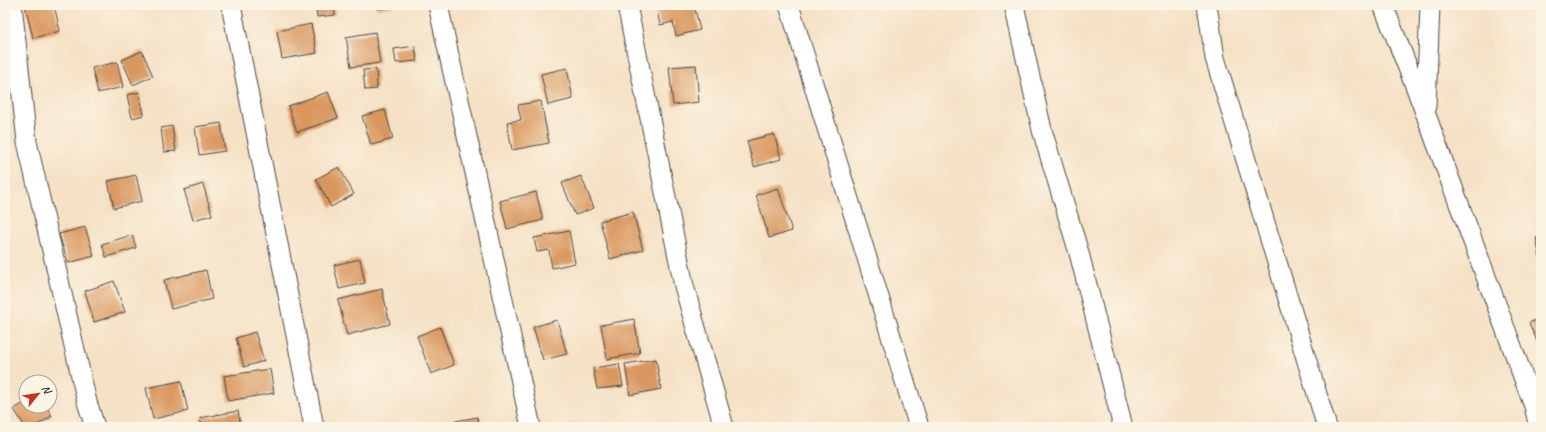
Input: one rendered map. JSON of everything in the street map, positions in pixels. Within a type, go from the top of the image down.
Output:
[{"type":"street","points":[[12,5],[27,142],[87,402],[95,427]]},
{"type":"street","points":[[231,5],[314,427]]},
{"type":"street","points":[[438,5],[531,427]]},
{"type":"street","points":[[627,5],[684,286],[724,427]]},
{"type":"street","points":[[790,5],[919,427]]},
{"type":"street","points":[[1014,5],[1042,130],[1079,253],[1123,427]]},
{"type":"street","points":[[1207,5],[1215,58],[1327,427]]},
{"type":"street","points":[[1383,5],[1534,406],[1539,427]]},
{"type":"street","points":[[1426,116],[1430,5]]},
{"type":"building","points":[[25,5],[54,5],[60,31],[33,38]]},
{"type":"building","points":[[316,5],[334,5],[335,15],[317,17]]},
{"type":"building","points":[[376,5],[394,5],[394,6],[377,9]]},
{"type":"building","points":[[656,5],[694,5],[700,30],[676,36],[673,22],[660,25]]},
{"type":"building","points":[[311,24],[317,53],[282,59],[277,31]]},
{"type":"building","points":[[375,32],[380,63],[351,67],[346,37]]},
{"type":"building","points":[[415,46],[417,61],[396,63],[394,49]]},
{"type":"building","points":[[142,51],[153,76],[133,85],[122,60]]},
{"type":"building","points":[[117,62],[123,87],[98,93],[92,68]]},
{"type":"building","points":[[696,65],[699,102],[673,105],[669,67]]},
{"type":"building","points":[[567,68],[573,99],[548,105],[541,74]]},
{"type":"building","points":[[376,69],[377,89],[365,90],[363,70]]},
{"type":"building","points":[[139,92],[144,115],[132,118],[127,95]]},
{"type":"building","points":[[328,92],[338,118],[297,132],[288,106]]},
{"type":"building","points":[[541,101],[549,143],[512,150],[507,122],[521,120],[518,105]]},
{"type":"building","points":[[385,110],[393,139],[371,145],[362,116]]},
{"type":"building","points":[[221,123],[225,151],[199,155],[195,127]]},
{"type":"building","points":[[172,126],[176,151],[164,152],[161,128]]},
{"type":"building","points":[[774,134],[781,159],[754,167],[747,141]]},
{"type":"building","points":[[339,167],[354,194],[331,207],[316,179]]},
{"type":"building","points":[[136,175],[142,201],[114,208],[108,181]]},
{"type":"building","points":[[581,176],[594,208],[575,215],[562,183]]},
{"type":"building","points":[[203,184],[212,215],[193,220],[184,190]]},
{"type":"building","points":[[778,188],[792,231],[769,238],[756,195]]},
{"type":"building","points":[[536,192],[543,220],[507,229],[500,201]]},
{"type":"building","points":[[633,212],[643,250],[610,259],[600,221]]},
{"type":"building","points":[[85,227],[94,256],[68,263],[59,234]]},
{"type":"building","points":[[569,231],[575,263],[552,268],[549,250],[537,252],[534,238]]},
{"type":"building","points":[[132,235],[136,248],[106,257],[102,244]]},
{"type":"building","points":[[1541,237],[1541,258],[1540,258],[1536,238]]},
{"type":"building","points":[[360,259],[365,283],[339,289],[334,265]]},
{"type":"building","points":[[206,270],[212,299],[171,309],[164,280]]},
{"type":"building","points":[[114,281],[125,312],[94,322],[85,291]]},
{"type":"building","points":[[382,289],[390,324],[347,335],[338,300]]},
{"type":"building","points":[[1541,318],[1541,350],[1529,323]]},
{"type":"building","points":[[634,319],[640,353],[607,359],[601,325]]},
{"type":"building","points":[[557,320],[567,354],[543,360],[533,327]]},
{"type":"building","points":[[440,327],[454,365],[431,374],[417,336]]},
{"type":"building","points":[[255,332],[264,361],[244,367],[236,338]]},
{"type":"building","points":[[656,359],[661,389],[630,395],[625,364]]},
{"type":"building","points":[[619,364],[623,386],[597,389],[593,368]]},
{"type":"building","points":[[270,369],[274,393],[228,401],[224,376]]},
{"type":"building","points":[[181,381],[188,411],[153,419],[146,388]]},
{"type":"building","points":[[18,407],[18,414],[51,414],[52,416],[34,427],[25,427],[14,409]]},
{"type":"building","points":[[238,411],[241,427],[202,427],[200,418]]},
{"type":"building","points":[[477,417],[480,427],[436,427],[435,425]]},
{"type":"building","points":[[574,423],[576,427],[563,427]]}]
